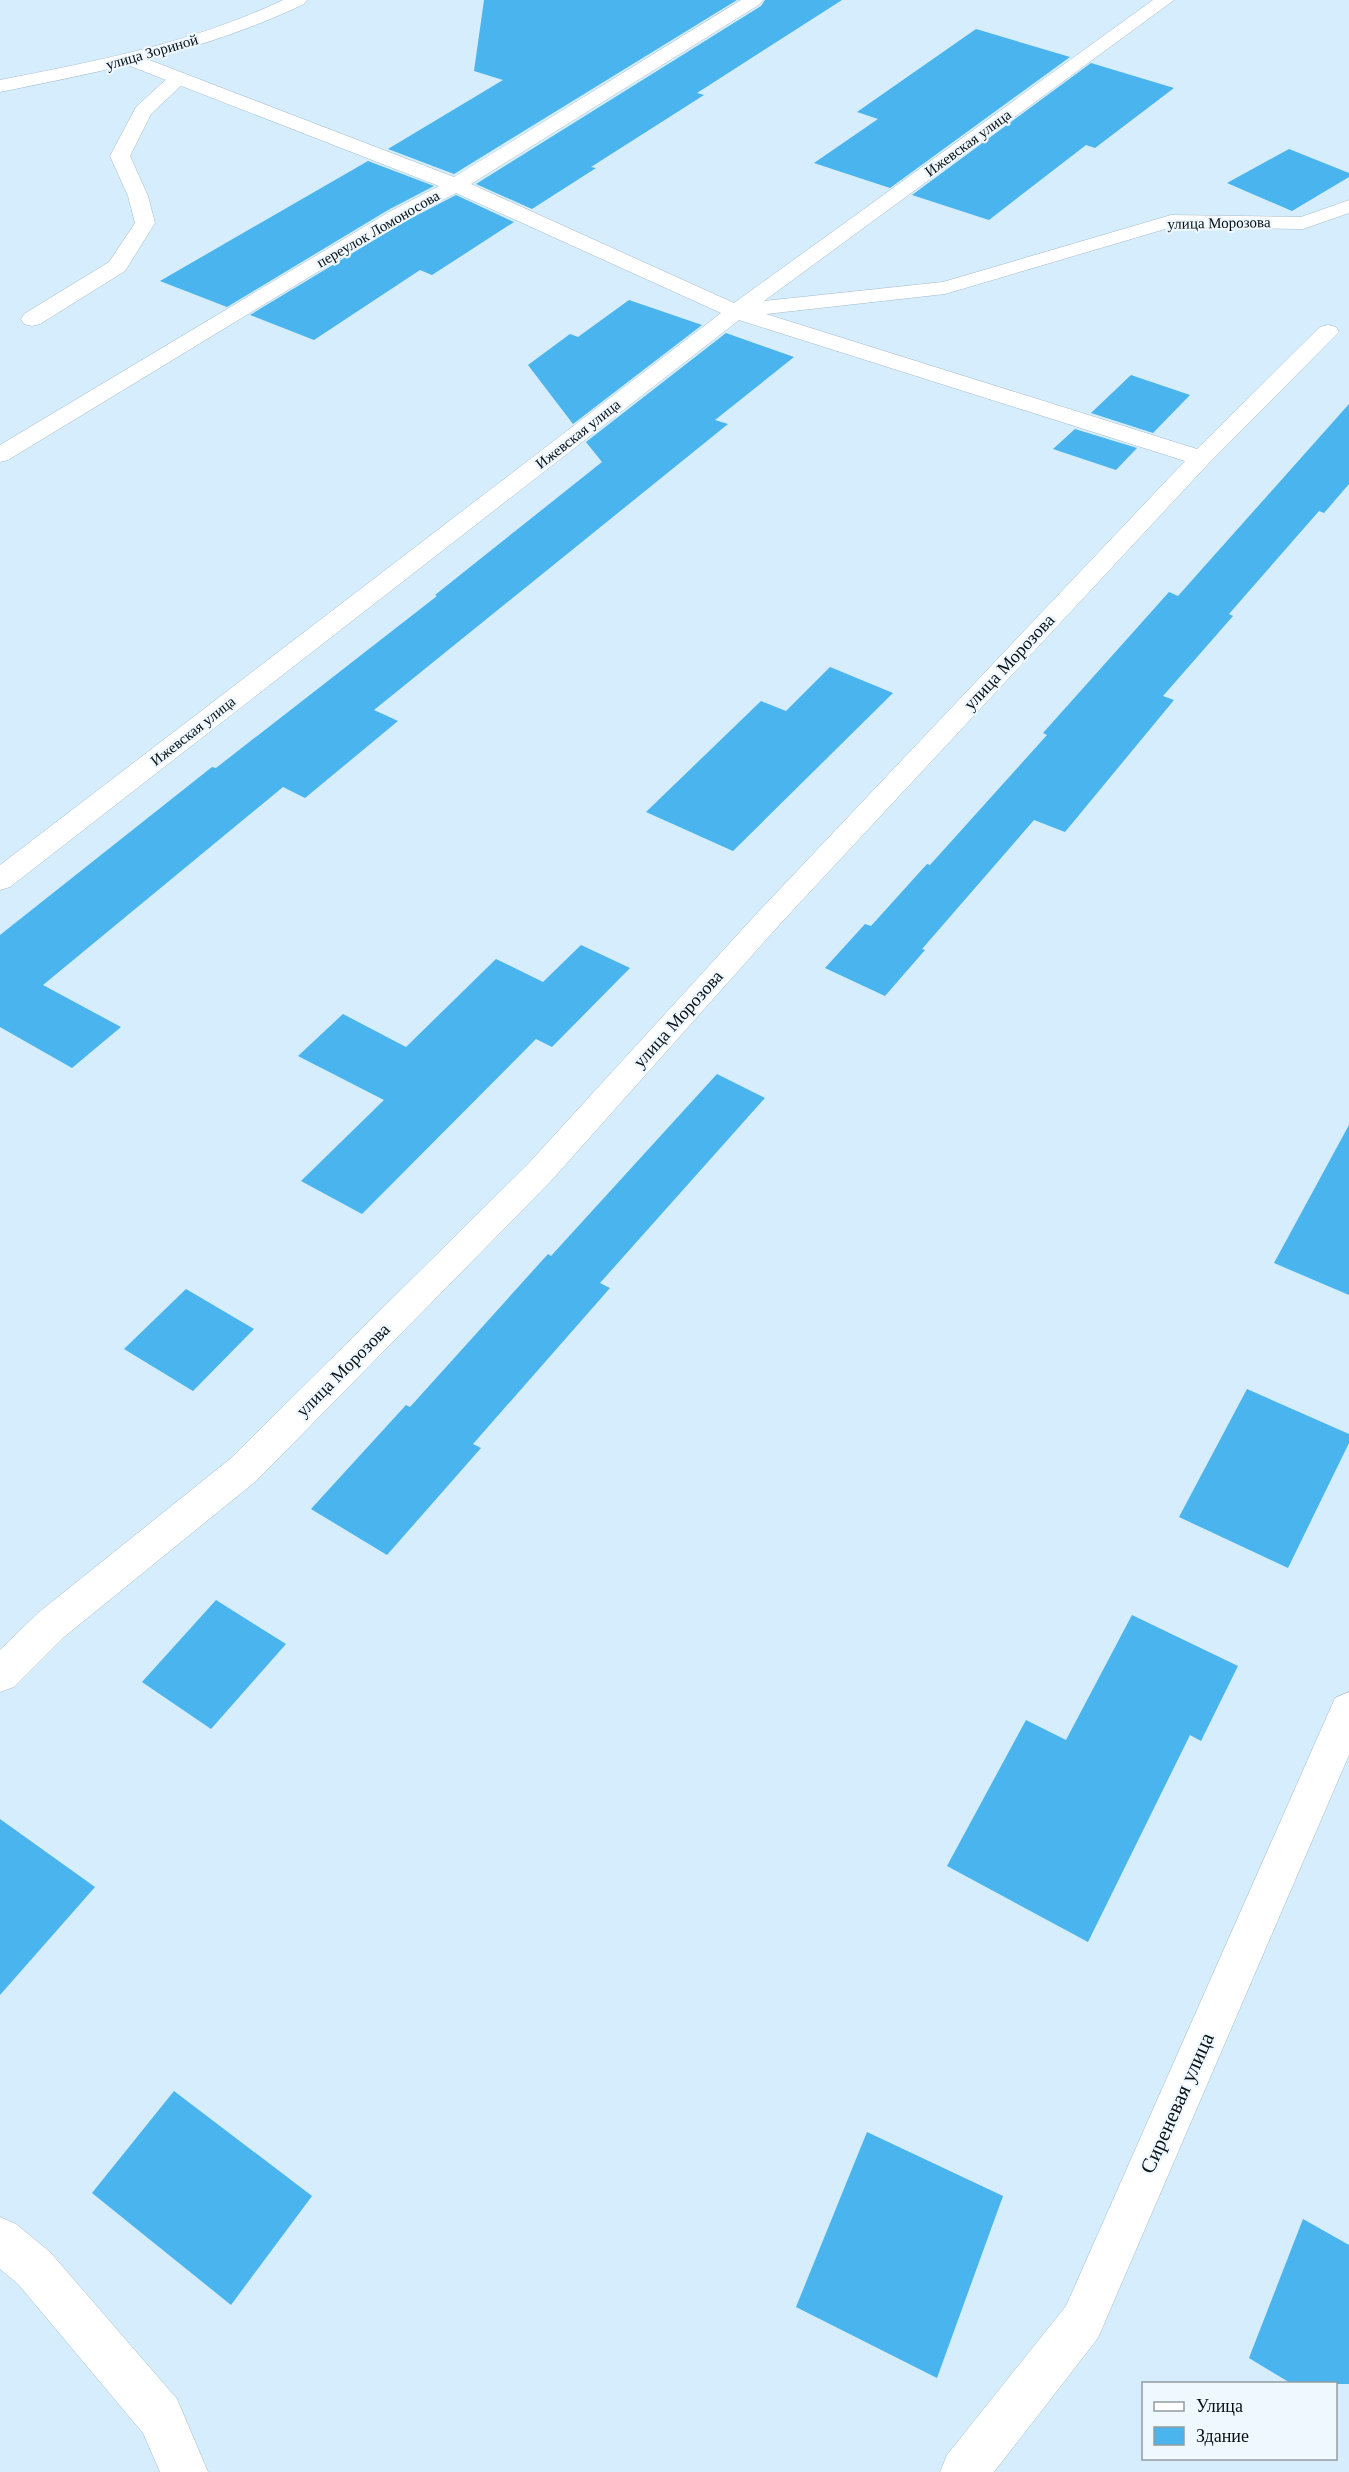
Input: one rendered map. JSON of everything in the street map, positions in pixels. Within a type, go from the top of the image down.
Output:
[{"type":"street","name":"улица Зориной","points":[[0,86],[132,60],[261,19],[298,0]]},
{"type":"street","name":"переулок Ломоносова","points":[[0,455],[396,216],[456,185],[754,0]]},
{"type":"street","name":"Ижевская улица","points":[[0,880],[736,312],[1165,0]]},
{"type":"street","points":[[132,60],[456,185],[736,312],[1200,458]]},
{"type":"street","points":[[32,319],[117,267],[145,222],[138,196],[120,156],[143,111],[179,78]]},
{"type":"street","name":"улица Морозова","points":[[736,312],[945,288],[1170,221],[1303,223],[1349,206]]},
{"type":"street","name":"улица Морозова","points":[[0,1675],[51,1625],[243,1470],[530,1182],[770,917],[1200,458],[1328,332]]},
{"type":"street","name":"Сиреневая улица","points":[[964,2472],[1082,2322],[1349,1710]]},
{"type":"street","points":[[0,2240],[34,2268],[160,2416],[184,2472]]},
{"type":"building","points":[[484,0],[737,0],[454,174],[388,149],[503,80],[474,71]]},
{"type":"building","points":[[765,0],[842,0],[697,93],[704,95],[591,167],[596,168],[532,209],[476,184],[761,6]]},
{"type":"building","points":[[976,29],[1070,57],[890,188],[814,163],[878,119],[857,112]]},
{"type":"building","points":[[1091,63],[1174,88],[1095,148],[1086,145],[989,220],[912,195]]},
{"type":"building","points":[[1289,149],[1349,173],[1349,177],[1292,211],[1227,183]]},
{"type":"building","points":[[368,161],[434,186],[388,210],[227,307],[160,281]]},
{"type":"building","points":[[456,195],[514,222],[432,275],[420,270],[314,340],[250,315],[404,222]]},
{"type":"building","points":[[629,300],[702,325],[573,424],[528,365],[570,334],[578,337]]},
{"type":"building","points":[[726,333],[794,357],[715,420],[728,424],[374,710],[398,721],[305,798],[283,787],[43,985],[121,1027],[72,1068],[0,1027],[0,935],[212,767],[216,768],[437,596],[435,595],[602,462],[586,442]]},
{"type":"building","points":[[1131,375],[1190,395],[1153,433],[1091,413]]},
{"type":"building","points":[[1349,404],[1349,484],[1324,513],[1319,511],[1229,614],[1233,616],[1163,696],[1174,700],[1065,832],[1034,820],[922,949],[925,950],[885,996],[825,968],[865,924],[871,926],[927,864],[930,865],[1047,735],[1043,733],[1169,592],[1178,596]]},
{"type":"building","points":[[1075,429],[1137,448],[1116,470],[1053,449]]},
{"type":"building","points":[[830,667],[893,693],[733,851],[646,812],[761,701],[786,711]]},
{"type":"building","points":[[581,945],[630,968],[552,1047],[536,1039],[362,1214],[301,1181],[384,1100],[298,1056],[343,1014],[406,1047],[496,959],[543,982]]},
{"type":"building","points":[[717,1074],[765,1098],[600,1283],[610,1288],[473,1444],[481,1448],[387,1555],[311,1509],[406,1405],[410,1407],[548,1254],[551,1256]]},
{"type":"building","points":[[1349,1125],[1349,1295],[1274,1263]]},
{"type":"building","points":[[186,1289],[254,1329],[193,1391],[124,1349]]},
{"type":"building","points":[[1247,1389],[1349,1434],[1349,1443],[1288,1568],[1179,1517]]},
{"type":"building","points":[[216,1600],[286,1644],[211,1729],[142,1682]]},
{"type":"building","points":[[1132,1615],[1238,1666],[1201,1741],[1190,1735],[1088,1942],[947,1866],[1026,1720],[1066,1740]]},
{"type":"building","points":[[0,1819],[95,1887],[0,1995]]},
{"type":"building","points":[[174,2091],[312,2196],[231,2305],[92,2193]]},
{"type":"building","points":[[867,2132],[1003,2196],[937,2378],[796,2307]]},
{"type":"building","points":[[1303,2219],[1349,2245],[1349,2384],[1289,2382],[1249,2358]]}]
